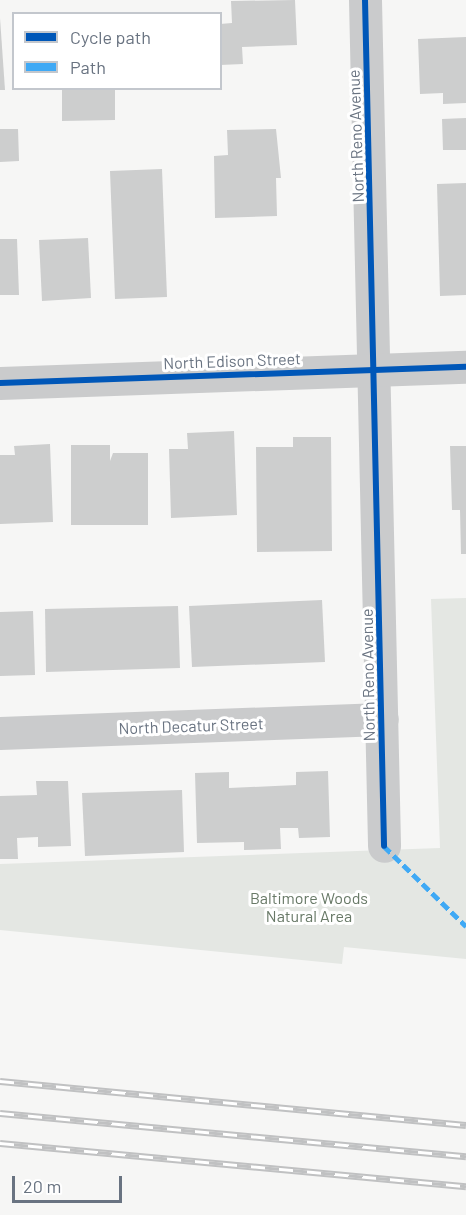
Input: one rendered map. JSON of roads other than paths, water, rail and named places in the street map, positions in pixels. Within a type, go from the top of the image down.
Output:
[{"type":"street","name":"North Reno Avenue","points":[[365,0],[377,370],[384,846]]},
{"type":"street","name":"North Edison Street","points":[[0,383],[466,367]]},
{"type":"street","name":"North Decatur Street","points":[[0,733],[382,719]]},
{"type":"railway","points":[[0,1081],[466,1125]]},
{"type":"railway","points":[[0,1113],[466,1156]]},
{"type":"railway","points":[[0,1143],[466,1186]]},
{"type":"park label","name":"Baltimore Woods Natural Area","points":[[309,907]]}]
